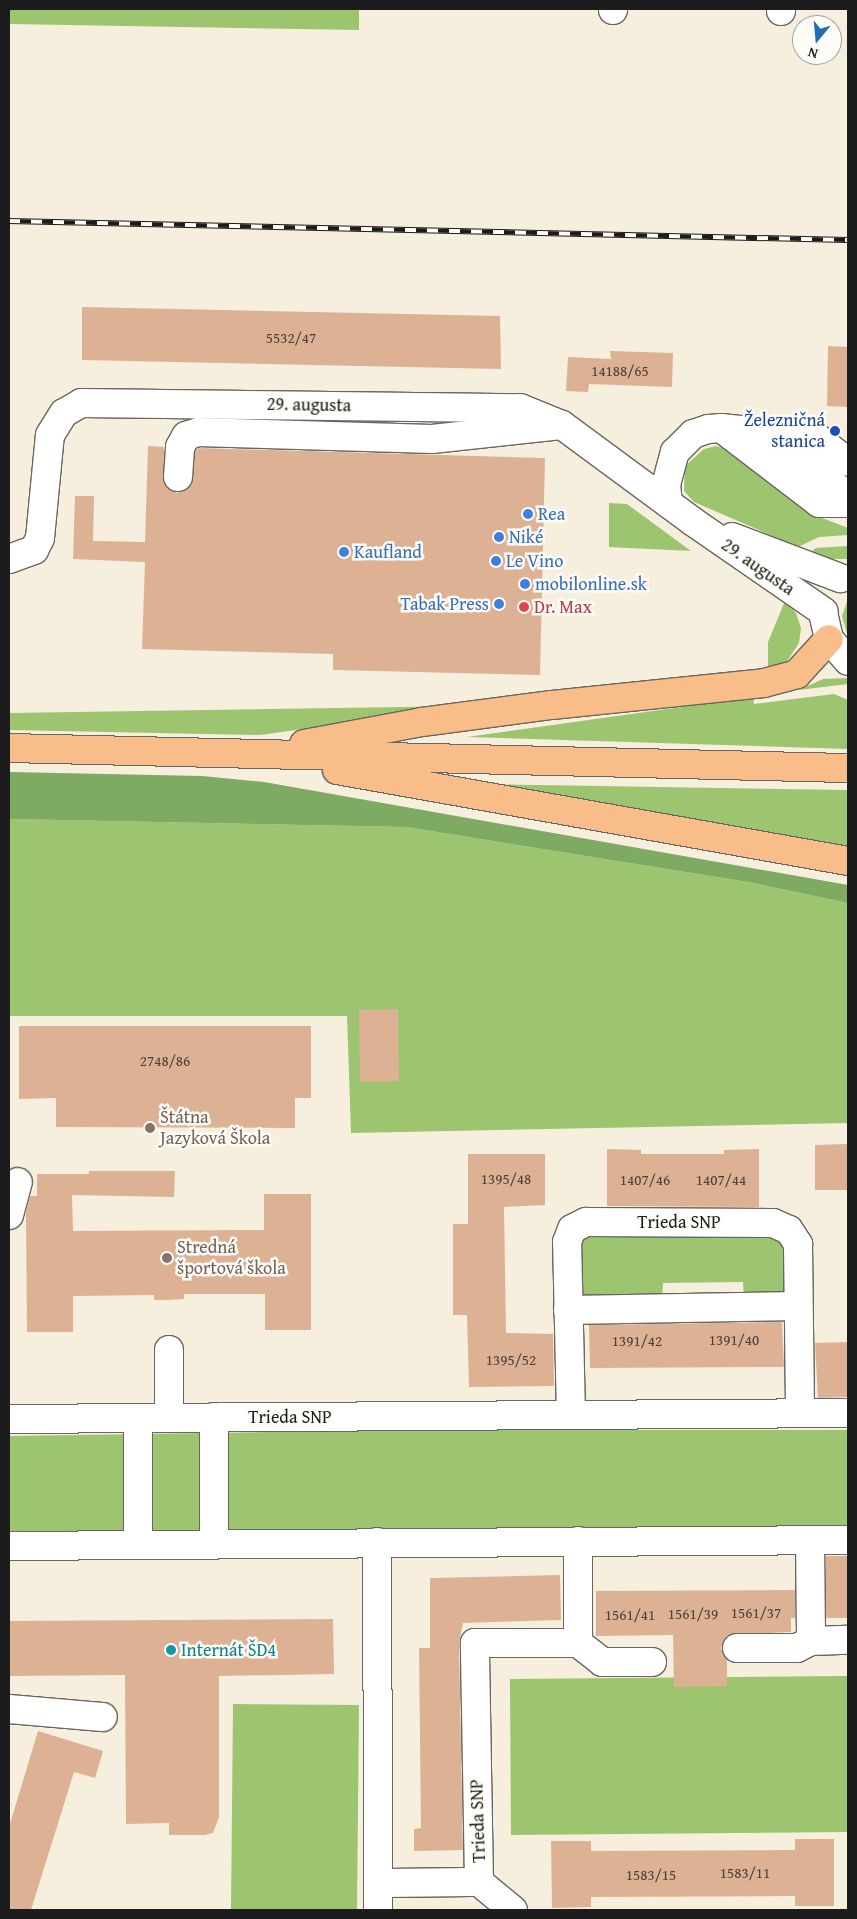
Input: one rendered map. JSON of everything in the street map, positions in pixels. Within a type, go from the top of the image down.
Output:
[{"type":"main road","points":[[250,754],[422,722],[552,704],[764,683],[797,674],[829,639]]},
{"type":"main road","points":[[9,748],[848,768]]},
{"type":"main road","points":[[250,754],[848,861]]},
{"type":"street","name":"29. augusta","points":[[9,559],[34,550],[40,538],[50,435],[64,413],[81,403],[520,408],[562,425],[692,521],[824,612]]},
{"type":"street","points":[[178,477],[180,448],[186,436],[198,432],[432,440],[562,425]]},
{"type":"street","points":[[721,428],[819,503],[848,503]]},
{"type":"street","points":[[668,503],[666,485],[675,452],[693,434],[721,428],[818,438],[848,462]]},
{"type":"street","points":[[765,432],[848,496]]},
{"type":"street","name":"29. augusta","points":[[692,521],[844,575],[832,588],[824,612],[829,639]]},
{"type":"street","points":[[829,639],[848,661]]},
{"type":"street","points":[[9,1215],[18,1182]]},
{"type":"street","name":"Trieda SNP","points":[[571,1415],[566,1242],[572,1229],[586,1222],[773,1223],[789,1230],[798,1244],[800,1413]]},
{"type":"street","points":[[568,1310],[798,1306]]},
{"type":"street","points":[[169,1350],[169,1418]]},
{"type":"street","name":"Trieda SNP","points":[[9,1419],[848,1413]]},
{"type":"street","points":[[138,1418],[138,1545]]},
{"type":"street","points":[[214,1418],[214,1544]]},
{"type":"street","points":[[810,1540],[811,1641]]},
{"type":"street","points":[[9,1546],[848,1540]]},
{"type":"street","points":[[578,1541],[578,1643],[602,1662],[652,1662]]},
{"type":"street","points":[[377,1542],[378,1910]]},
{"type":"street","points":[[737,1648],[797,1648],[811,1641],[848,1640]]},
{"type":"street","name":"Trieda SNP","points":[[378,1883],[479,1882],[476,1643],[578,1643]]},
{"type":"street","points":[[9,1709],[103,1717]]},
{"type":"street","points":[[479,1882],[513,1910]]},
{"type":"green space","points":[[9,9],[359,9],[359,30],[9,24]]},
{"type":"green space","points":[[716,446],[731,450],[822,518],[848,528],[848,535],[819,537],[798,547],[694,502],[684,491],[685,466],[704,449]]},
{"type":"green space","points":[[609,503],[627,504],[691,551],[609,547]]},
{"type":"green space","points":[[848,546],[847,559],[829,559],[809,553],[816,548]]},
{"type":"green space","points":[[848,599],[848,637],[842,616]]},
{"type":"green space","points":[[785,601],[796,613],[801,628],[799,643],[784,666],[768,673],[768,642]]},
{"type":"green space","points":[[848,678],[848,684],[799,690],[823,679]]},
{"type":"green space","points":[[834,694],[848,700],[848,749],[467,737],[753,697],[754,704]]},
{"type":"green space","points":[[470,706],[260,735],[9,730],[9,713]]},
{"type":"green space","points":[[9,772],[202,776],[264,782],[848,885],[848,903],[748,882],[406,827],[9,819]]},
{"type":"green space","points":[[470,784],[848,790],[848,851]]},
{"type":"green space","points":[[9,819],[406,827],[748,882],[848,903],[848,1123],[351,1133],[347,1016],[9,1016]]},
{"type":"green space","points":[[582,1235],[783,1235],[790,1297],[744,1298],[743,1282],[663,1283],[662,1299],[580,1300],[578,1245]]},
{"type":"green space","points":[[398,1430],[848,1430],[848,1531],[9,1538],[9,1436]]},
{"type":"green space","points":[[848,1676],[848,1832],[511,1835],[510,1679]]},
{"type":"green space","points":[[233,1704],[359,1705],[357,1910],[231,1910]]},
{"type":"building","points":[[82,307],[500,316],[501,369],[82,360]]},
{"type":"building","points":[[828,346],[848,347],[848,407],[827,406]]},
{"type":"building","points":[[610,351],[673,353],[672,387],[589,384],[588,392],[566,391],[568,357],[611,359]]},
{"type":"building","name":"Kaufland","points":[[148,446],[164,447],[164,483],[177,493],[191,485],[195,451],[199,448],[545,458],[540,675],[333,670],[333,654],[142,649],[145,562],[73,559],[75,496],[94,496],[93,541],[145,542]]},
{"type":"building","points":[[398,1009],[399,1081],[360,1082],[359,1010]]},
{"type":"building","points":[[19,1026],[311,1026],[311,1098],[295,1098],[295,1128],[56,1127],[56,1098],[19,1099]]},
{"type":"building","points":[[848,1144],[848,1190],[815,1190],[815,1145]]},
{"type":"building","points":[[607,1149],[641,1150],[641,1154],[724,1154],[724,1150],[759,1149],[759,1207],[607,1206]]},
{"type":"building","points":[[468,1154],[545,1154],[545,1205],[504,1207],[506,1333],[553,1334],[554,1386],[469,1387],[467,1315],[453,1315],[453,1224],[468,1224]]},
{"type":"building","points":[[89,1171],[175,1171],[174,1197],[72,1195],[73,1231],[264,1230],[264,1194],[311,1194],[311,1330],[265,1330],[265,1294],[184,1294],[184,1299],[168,1300],[154,1300],[154,1295],[73,1296],[73,1332],[27,1332],[26,1213],[30,1196],[37,1196],[37,1174],[89,1174]]},
{"type":"building","points":[[782,1322],[784,1367],[590,1368],[589,1325]]},
{"type":"building","points":[[848,1342],[847,1397],[818,1398],[815,1343]]},
{"type":"building","points":[[826,1556],[848,1556],[848,1618],[826,1618]]},
{"type":"building","points":[[560,1575],[561,1620],[463,1623],[459,1643],[463,1850],[414,1851],[414,1829],[421,1828],[419,1648],[430,1648],[430,1578]]},
{"type":"building","points":[[795,1590],[795,1618],[791,1618],[791,1632],[727,1635],[721,1648],[727,1659],[727,1686],[674,1687],[673,1635],[596,1636],[596,1591]]},
{"type":"building","points":[[333,1619],[334,1674],[219,1676],[219,1817],[213,1833],[205,1835],[169,1835],[169,1823],[126,1824],[125,1675],[9,1676],[9,1621]]},
{"type":"building","points":[[38,1731],[103,1751],[95,1778],[74,1772],[31,1910],[9,1910],[9,1827]]},
{"type":"building","points":[[795,1839],[834,1839],[834,1906],[795,1906],[795,1896],[591,1897],[591,1907],[552,1908],[551,1841],[591,1841],[591,1851],[795,1850]]},
{"type":"railway","points":[[9,221],[848,240]]},
{"type":"place","name":"Železničná stanica","points":[[835,431]]},
{"type":"place","name":"Rea","points":[[528,514]]},
{"type":"place","name":"Niké","points":[[499,537]]},
{"type":"place","name":"Kaufland","points":[[344,552]]},
{"type":"place","name":"Le Vino","points":[[496,561]]},
{"type":"place","name":"mobilonline.sk","points":[[525,584]]},
{"type":"place","name":"Tabak Press","points":[[499,604]]},
{"type":"place","name":"Dr. Max","points":[[524,607]]},
{"type":"place","name":"Štátna Jazyková Škola","points":[[150,1128]]},
{"type":"place","name":"Stredná športová škola","points":[[167,1258]]},
{"type":"place","name":"Internát ŠD4","points":[[171,1650]]}]
